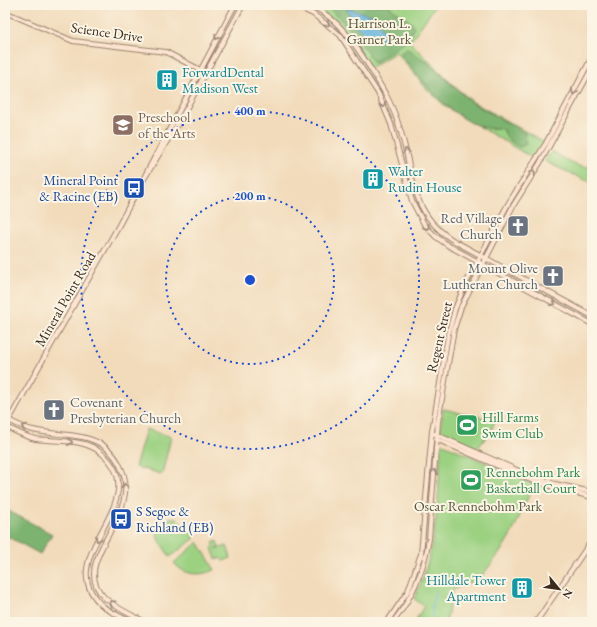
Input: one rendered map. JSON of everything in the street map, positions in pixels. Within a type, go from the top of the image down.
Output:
[{"type":"street","name":"Mineral Point Road","points":[[142,181],[235,5]]},
{"type":"street","name":"Mineral Point Road","points":[[5,427],[7,419],[142,181],[165,147],[243,5]]},
{"type":"street","points":[[294,5],[323,20],[340,35],[378,94],[391,124],[412,200],[424,224],[435,236],[449,246],[592,324]]},
{"type":"street","points":[[311,5],[327,14],[347,33],[357,46],[390,101],[399,126],[417,198],[426,215],[444,235],[592,316]]},
{"type":"street","name":"Science Drive","points":[[5,12],[73,41],[160,50],[206,73]]},
{"type":"street","name":"Regent Street","points":[[387,622],[404,597],[417,570],[423,547],[436,437],[454,329],[465,297],[482,264],[483,256],[592,57]]},
{"type":"street","name":"Regent Street","points":[[393,622],[410,596],[421,572],[427,549],[431,434],[451,320],[459,297],[592,68]]},
{"type":"street","points":[[7,419],[32,430],[77,436],[92,440],[110,451],[118,460],[125,478],[125,500],[120,513],[96,559],[94,570],[95,582],[99,591],[108,600],[145,622]]},
{"type":"street","points":[[5,427],[28,437],[89,446],[104,455],[113,468],[118,486],[116,504],[90,555],[86,574],[90,587],[99,602],[130,622]]},
{"type":"street","points":[[431,434],[534,482],[592,496]]},
{"type":"street","points":[[436,437],[528,475],[555,484],[592,492]]},
{"type":"street","points":[[536,622],[592,540]]},
{"type":"green space","points":[[311,5],[436,5],[410,42],[455,87],[473,102],[546,143],[536,160],[446,107],[426,88],[396,52],[370,68],[347,33]]},
{"type":"green space","name":"Harrison L. Garner Park","points":[[322,5],[387,5],[412,23],[414,28],[408,40],[374,63],[354,33],[331,10]],"holes":[[[347,9],[374,16],[388,39]]]},
{"type":"green space","points":[[406,48],[427,62],[471,102],[525,133],[526,144],[520,147],[510,141],[504,131],[499,128],[485,128],[471,123],[457,114],[430,90],[400,54]]},
{"type":"green space","points":[[552,151],[576,165],[586,167],[592,166],[592,183],[546,162],[545,160]]},
{"type":"green space","name":"Hill Farms Swim Club","points":[[443,409],[495,420],[492,429],[478,448],[440,432]]},
{"type":"green space","points":[[146,429],[171,437],[162,474],[135,467]]},
{"type":"green space","name":"Oscar Rennebohm Park","points":[[441,443],[534,484],[513,531],[499,554],[480,578],[453,590],[446,622],[415,622],[424,606],[414,599],[428,561],[432,542],[437,503]]},
{"type":"green space","points":[[5,509],[52,534],[40,554],[5,535]]},
{"type":"green space","points":[[170,518],[176,518],[194,535],[194,539],[170,557],[158,539],[157,533],[163,523]]},
{"type":"green space","points":[[217,541],[219,547],[216,549],[227,546],[231,558],[223,561],[220,558],[216,559],[212,548],[214,546],[213,543]]},
{"type":"green space","points":[[198,542],[215,570],[193,574],[188,573],[174,563]]},
{"type":"water","points":[[346,8],[374,16],[389,39],[373,38],[362,32]]},
{"type":"waterway","points":[[433,622],[432,605],[436,590]]},
{"type":"place","name":"ForwardDental Madison West","points":[[167,80]]},
{"type":"place","name":"Preschool of the Arts","points":[[123,125]]},
{"type":"place","name":"Walter Rudin House","points":[[373,179]]},
{"type":"place","name":"Mineral Point & Racine (EB)","points":[[134,188]]},
{"type":"place","name":"Red Village Church","points":[[518,226]]},
{"type":"place","name":"Mount Olive Lutheran Church","points":[[553,276]]},
{"type":"place","name":"Covenant Presbyterian Church","points":[[54,410]]},
{"type":"place","name":"Hill Farms Swim Club","points":[[467,425]]},
{"type":"place","name":"Rennebohm Park Basketball Court","points":[[471,480]]},
{"type":"place","name":"S Segoe & Richland (EB)","points":[[121,519]]},
{"type":"place","name":"Hilldale Tower Apartment","points":[[522,588]]}]
